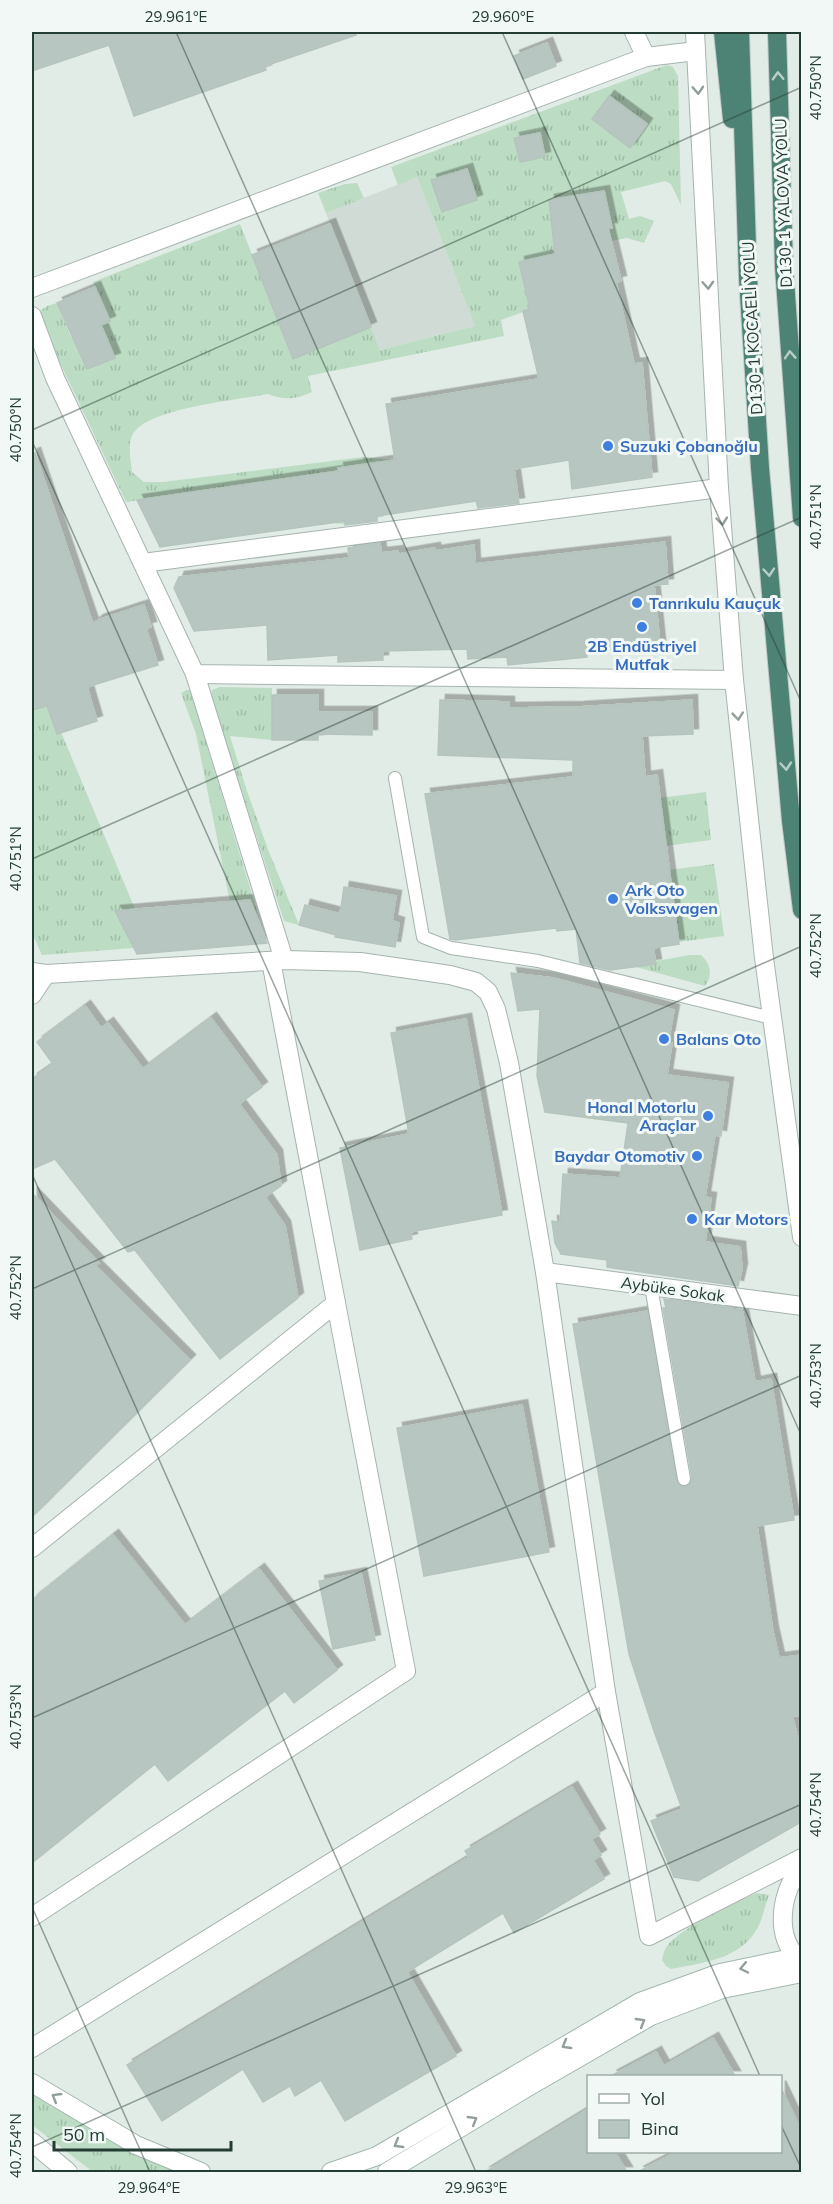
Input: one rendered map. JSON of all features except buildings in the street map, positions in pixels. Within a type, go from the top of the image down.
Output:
[{"type":"highway","points":[[723,32],[748,278]]},
{"type":"highway","name":"D130-1 KOCAELİ YOLU","points":[[740,32],[748,278],[760,468],[790,821],[801,910]]},
{"type":"highway","name":"D130-1 YALOVA YOLU","points":[[777,32],[784,267],[801,518]]},
{"type":"street","points":[[634,32],[646,57]]},
{"type":"street","points":[[695,32],[719,488],[734,680],[772,1018],[801,1237]]},
{"type":"street","points":[[32,288],[646,57],[696,51]]},
{"type":"street","points":[[32,316],[56,378],[195,674],[278,961],[336,1303],[406,1671],[32,1917]]},
{"type":"street","points":[[143,563],[719,488]]},
{"type":"street","points":[[195,674],[734,680]]},
{"type":"street","points":[[32,995],[39,973],[278,961],[360,962],[450,975],[476,982],[488,992],[496,1009],[509,1063],[545,1272],[606,1692],[649,1936],[801,1858]]},
{"type":"street","name":"Aybüke Sokak","points":[[545,1272],[801,1306]]},
{"type":"street","points":[[32,1548],[336,1303]]},
{"type":"street","points":[[32,2048],[606,1692]]},
{"type":"street","points":[[800,1962],[785,1939],[783,1927],[787,1894],[793,1876],[801,1866]]},
{"type":"street","points":[[387,2172],[651,2016],[800,1962]]},
{"type":"street","points":[[331,2172],[377,2156],[640,2002],[720,1974],[800,1962]]},
{"type":"street","points":[[32,2083],[136,2145],[201,2172]]},
{"type":"street","points":[[32,2142],[68,2172]]},
{"type":"lane","points":[[395,778],[423,937],[452,948],[568,968],[772,1018]]},
{"type":"lane","points":[[651,1286],[684,1479]]},
{"type":"shaded area","points":[[417,177],[475,326],[380,350],[326,213]]},
{"type":"green space","points":[[667,65],[673,67],[678,76],[681,205],[671,184],[665,181],[621,192],[629,219],[640,216],[654,221],[644,243],[627,238],[611,241],[601,230],[612,227],[604,191],[550,200],[574,249],[519,262],[528,302],[532,302],[534,308],[501,320],[504,336],[308,376],[312,392],[295,398],[280,398],[268,394],[177,411],[145,423],[132,435],[130,451],[132,472],[144,482],[163,482],[363,457],[395,460],[339,468],[345,524],[330,523],[322,474],[126,502],[38,312],[57,303],[71,337],[109,321],[93,282],[240,224],[293,358],[371,327],[380,350],[475,326],[417,177],[398,185],[391,167]]},
{"type":"green space","points":[[357,183],[364,198],[326,213],[318,193],[345,184]]},
{"type":"green space","points":[[32,659],[56,733],[61,732],[135,909],[115,911],[134,948],[42,955],[32,933]]},
{"type":"green space","points":[[219,687],[272,688],[272,740],[230,736],[269,852],[299,925],[284,921],[211,697],[212,690]]},
{"type":"green space","points":[[190,690],[260,921],[250,900],[230,902],[196,734],[181,693]]},
{"type":"green space","points":[[706,792],[711,840],[665,846],[659,798]]},
{"type":"green space","points":[[714,864],[724,936],[678,942],[669,870]]},
{"type":"green space","points":[[701,955],[707,962],[710,974],[705,986],[636,967],[656,964],[656,961]]},
{"type":"green space","points":[[757,1893],[769,1895],[758,1927],[742,1946],[732,1953],[708,1962],[671,1969],[666,1966],[662,1960],[664,1953],[674,1939],[709,1916]]},
{"type":"green space","points":[[32,2090],[180,2172],[93,2172],[32,2125]]},
{"type":"place","name":"Suzuki Çobanoğlu","points":[[608,446]]},
{"type":"place","name":"Tanrıkulu Kauçuk","points":[[637,603]]},
{"type":"place","name":"2B Endüstriyel Mutfak","points":[[642,627]]},
{"type":"place","name":"Ark Oto Volkswagen","points":[[613,899]]},
{"type":"place","name":"Balans Oto","points":[[664,1039]]},
{"type":"place","name":"Honal Motorlu Araçlar","points":[[708,1116]]},
{"type":"place","name":"Baydar Otomotiv","points":[[697,1156]]},
{"type":"place","name":"Kar Motors","points":[[692,1219]]}]
